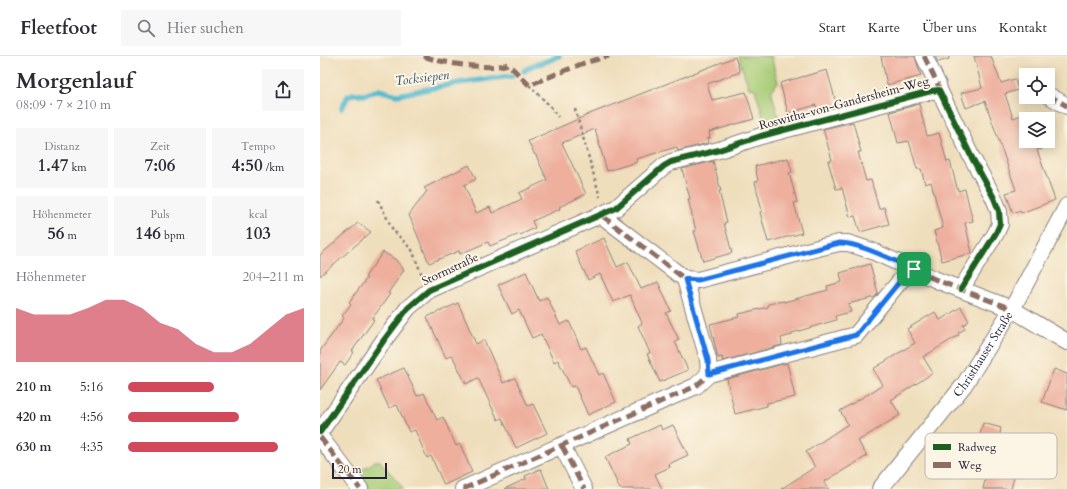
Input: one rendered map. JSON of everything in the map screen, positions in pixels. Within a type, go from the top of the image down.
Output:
[{"type":"street","name":"Roswitha-von-Gandersheim-Weg","points":[[924,56],[971,156],[1000,211],[1000,224],[996,233],[961,289]]},
{"type":"street","name":"Roswitha-von-Gandersheim-Weg","points":[[601,215],[616,208],[664,166],[671,162],[719,150],[761,136],[939,90]]},
{"type":"street","points":[[1055,100],[1067,106]]},
{"type":"street","name":"Christhauser Straße","points":[[925,433],[964,385],[1012,309],[1067,206]]},
{"type":"street","points":[[601,215],[685,279],[698,280],[818,248],[844,243],[866,249],[1012,309],[1067,342]]},
{"type":"street","name":"Stormstraße","points":[[320,432],[408,308],[423,294],[459,276],[601,215]]},
{"type":"street","points":[[463,489],[696,386],[709,374],[856,335],[900,281],[914,269]]},
{"type":"street","points":[[685,279],[708,360],[709,374]]},
{"type":"street","name":"Christhauser Straße","points":[[880,489],[925,433]]},
{"type":"street","points":[[320,437],[360,489]]},
{"type":"street","points":[[562,446],[584,489]]},
{"type":"path","points":[[529,86],[551,107],[558,117]]},
{"type":"path","points":[[576,109],[595,180]]},
{"type":"path","points":[[378,200],[393,230],[412,250],[418,265]]},
{"type":"green space","points":[[739,56],[771,56],[778,82],[772,90],[772,94],[780,122],[766,127],[755,89],[749,88]]},
{"type":"green space","points":[[375,461],[380,461],[403,489],[370,489],[363,478],[362,470]]},
{"type":"building","points":[[881,56],[915,56],[921,76],[887,85]]},
{"type":"building","points":[[935,56],[949,56],[949,59],[938,62]]},
{"type":"building","points":[[974,56],[991,56],[1001,83],[1015,79],[1018,90],[1005,94],[1013,118],[1019,116],[1019,148],[1042,148],[1037,150],[1055,200],[1021,213],[1020,210],[1013,213],[1006,193],[1016,190],[985,101],[966,108],[961,93],[982,88]]},
{"type":"building","points":[[735,57],[740,72],[707,84],[712,100],[746,92],[754,119],[709,132],[710,138],[707,139],[708,143],[678,151],[677,147],[636,159],[637,162],[607,171],[595,129],[562,143],[586,194],[559,207],[560,209],[532,221],[535,228],[520,235],[490,246],[488,242],[460,254],[459,251],[429,263],[409,215],[427,191],[424,188],[469,165],[476,179],[464,185],[476,213],[490,207],[492,213],[522,199],[519,193],[547,180],[528,141],[592,113]]},
{"type":"building","points":[[827,70],[837,106],[818,111],[816,105],[788,113],[780,83]]},
{"type":"building","points":[[919,104],[927,136],[939,133],[947,162],[950,161],[958,191],[965,189],[973,221],[965,223],[972,253],[942,261],[934,231],[943,228],[931,182],[925,184],[921,169],[917,169],[909,141],[898,143],[890,112]]},
{"type":"building","points":[[853,122],[861,152],[858,152],[866,181],[871,180],[879,209],[884,207],[889,224],[860,232],[855,216],[850,217],[842,188],[836,189],[828,161],[832,160],[823,129]]},
{"type":"building","points":[[788,158],[792,172],[789,173],[797,202],[794,203],[802,233],[768,242],[760,212],[762,211],[755,182],[758,181],[755,166]]},
{"type":"building","points":[[713,161],[727,222],[724,223],[732,253],[703,261],[694,231],[696,231],[688,199],[690,199],[682,169]]},
{"type":"building","points":[[358,223],[371,232],[320,276],[320,255]]},
{"type":"building","points":[[604,238],[617,267],[628,262],[641,289],[658,282],[671,311],[666,313],[679,340],[675,342],[688,370],[660,382],[647,354],[650,353],[638,326],[642,323],[630,295],[613,302],[600,274],[588,280],[575,251]]},
{"type":"building","points":[[383,252],[396,260],[404,270],[388,293],[390,294],[372,319],[374,320],[352,351],[354,352],[345,365],[340,362],[320,390],[320,351],[344,318],[342,316],[351,304],[349,302],[367,278],[365,277]]},
{"type":"building","points":[[870,264],[878,293],[875,297],[848,304],[851,312],[835,316],[836,320],[792,333],[792,335],[781,338],[782,345],[723,361],[722,357],[718,358],[710,324],[739,317],[739,314],[768,307],[768,304],[784,302],[828,290],[827,286],[842,282],[840,273]]},
{"type":"building","points":[[526,272],[539,301],[547,297],[560,325],[569,321],[581,349],[586,347],[599,375],[603,373],[616,402],[588,415],[575,386],[571,387],[558,360],[554,362],[541,334],[532,338],[519,310],[512,314],[498,285]]},
{"type":"building","points":[[458,303],[476,344],[484,340],[503,383],[515,378],[528,406],[533,404],[547,433],[516,448],[502,418],[498,420],[478,378],[466,384],[452,355],[446,358],[427,317],[440,311],[441,312]]},
{"type":"building","points":[[961,307],[969,321],[963,325],[965,329],[958,333],[959,335],[923,357],[933,373],[891,400],[900,415],[858,441],[867,456],[824,482],[829,489],[781,489],[815,467],[806,452],[848,424],[840,411],[883,385],[873,369],[915,343],[907,329],[935,312],[940,320]]},
{"type":"building","points":[[787,363],[795,397],[767,403],[767,406],[735,414],[727,379]]},
{"type":"building","points":[[404,368],[417,396],[424,393],[437,420],[443,417],[456,446],[460,444],[472,472],[444,485],[431,456],[427,458],[415,430],[409,432],[397,405],[389,408],[376,380]]},
{"type":"building","points":[[1054,369],[1067,374],[1067,410],[1042,402]]},
{"type":"building","points":[[983,423],[1001,428],[1000,433],[980,433]]},
{"type":"building","points":[[660,425],[662,430],[673,425],[688,455],[669,464],[670,467],[655,474],[662,489],[620,489],[605,457],[632,444],[630,439]]},
{"type":"building","points":[[541,469],[549,489],[504,489],[526,479],[525,476]]},
{"type":"building","points":[[985,479],[1014,479],[1011,489],[983,489]]},
{"type":"waterway","name":"Tocksiepen","points":[[524,71],[533,65],[559,56]]},
{"type":"waterway","name":"Tocksiepen","points":[[342,108],[348,96],[353,94],[364,95],[379,90],[397,95],[458,83],[512,76]]},
{"type":"marked path","points":[[424,56],[431,59],[466,65],[490,67],[508,64],[529,85],[584,63],[609,56]]},
{"type":"marked path","points":[[924,56],[939,90]]},
{"type":"marked path","points":[[1055,99],[1067,106]]},
{"type":"marked path","points":[[463,489],[696,386],[709,374],[708,359],[685,279],[601,215]]},
{"type":"marked path","points":[[685,279],[698,280],[818,248],[839,243],[848,243],[872,251],[939,281],[1012,309]]},
{"type":"marked path","points":[[709,374],[856,335],[900,281],[915,269]]},
{"type":"marked path","points":[[320,437],[360,489]]},
{"type":"marked path","points":[[562,446],[584,489]]},
{"type":"cycle path","points":[[320,432],[408,308],[429,290],[616,208],[664,166],[671,162],[719,150],[761,136],[931,91],[939,90],[971,156],[994,198],[999,211],[1000,224],[996,233],[961,289]]},
{"type":"route","points":[[839,243],[848,243],[859,246],[914,269],[900,281],[856,335],[709,374],[708,360],[685,279],[698,280],[839,243]]}]
